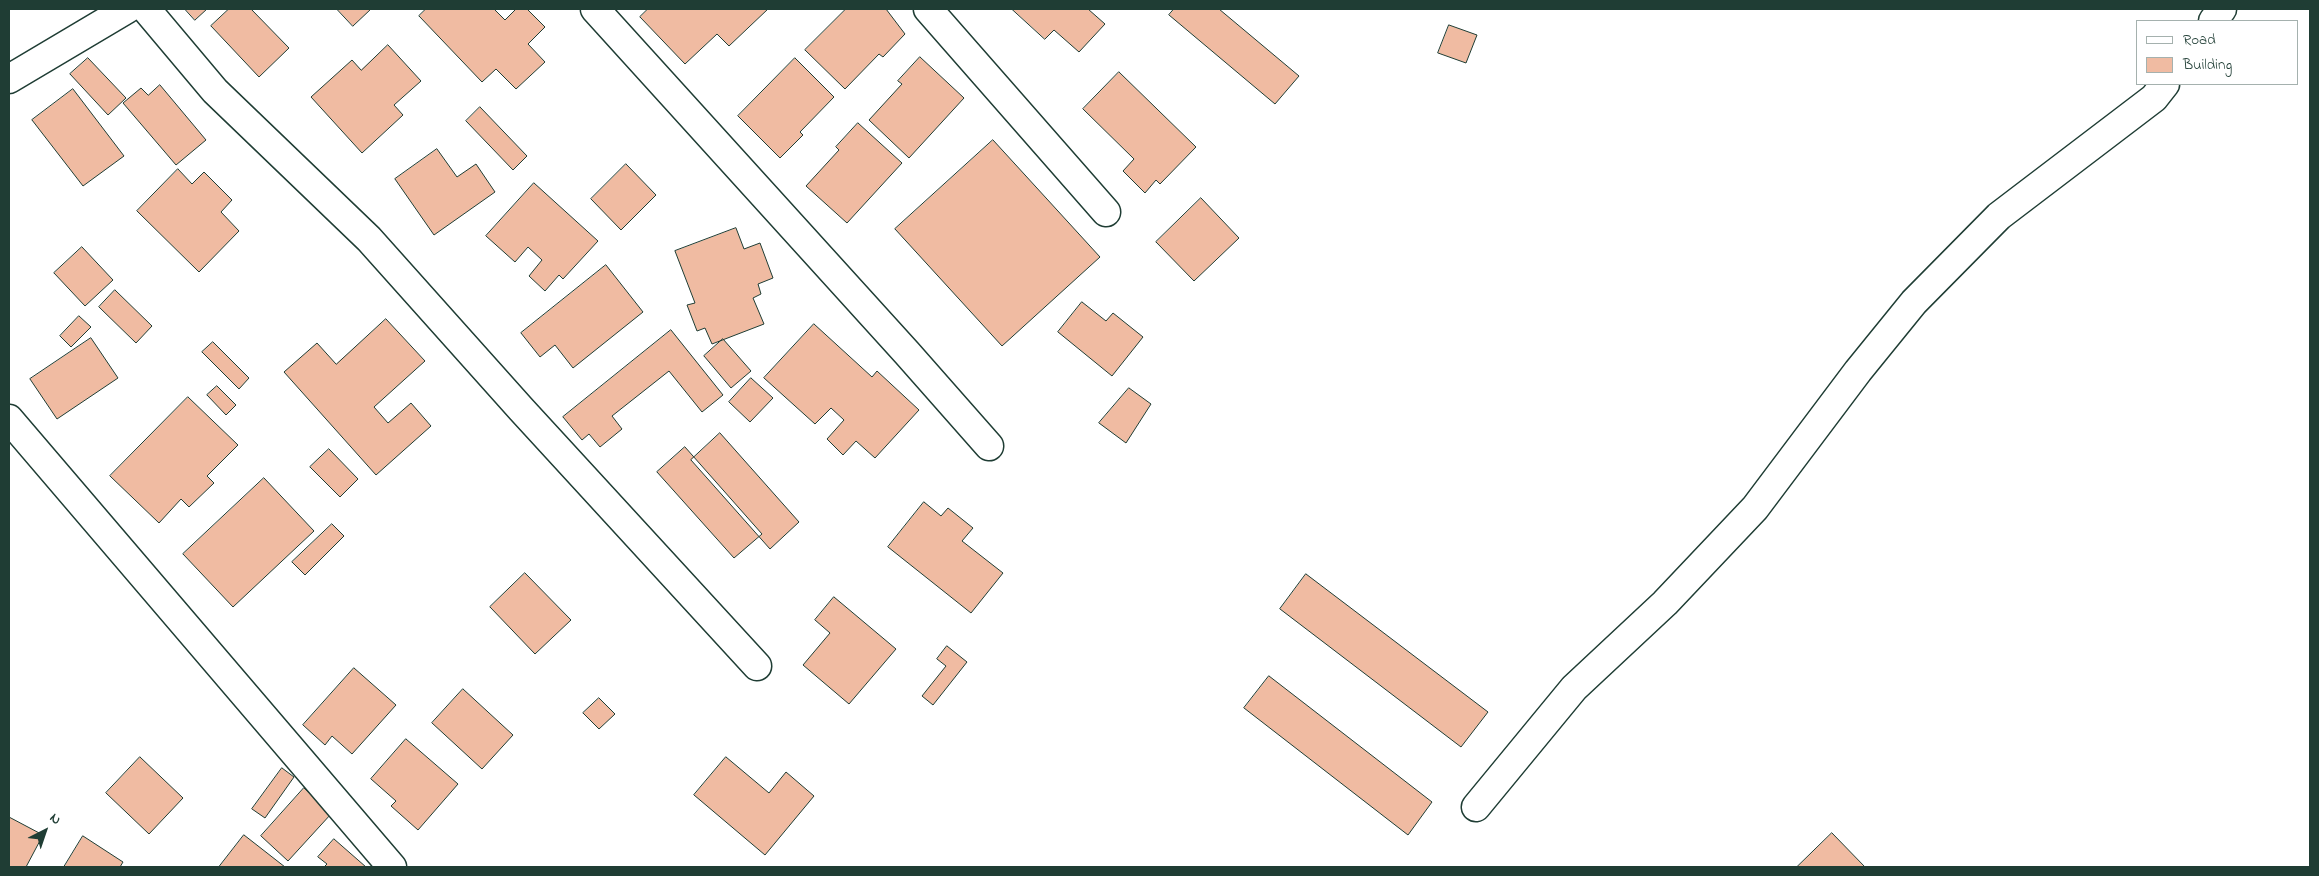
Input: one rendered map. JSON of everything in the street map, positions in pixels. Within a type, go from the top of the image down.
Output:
[{"type":"street","points":[[9,79],[127,9]]},
{"type":"street","points":[[146,9],[215,91],[369,239],[521,409],[757,666]]},
{"type":"street","points":[[595,9],[989,446]]},
{"type":"street","points":[[928,9],[1106,212]]},
{"type":"street","points":[[2214,20],[2222,9]]},
{"type":"street","points":[[1476,807],[1574,688],[1685,583],[1755,508],[1858,371],[1914,302],[1999,216],[2154,98],[2164,85]]},
{"type":"street","points":[[9,419],[392,867]]},
{"type":"building","points":[[185,9],[207,9],[195,20]]},
{"type":"building","points":[[229,9],[251,9],[289,48],[259,77],[211,26]]},
{"type":"building","points":[[337,9],[371,9],[353,26]]},
{"type":"building","points":[[426,9],[494,9],[505,20],[516,9],[527,9],[545,27],[528,44],[545,62],[516,89],[496,69],[482,82],[419,16]]},
{"type":"building","points":[[648,9],[768,9],[729,46],[717,34],[685,64],[640,17]]},
{"type":"building","points":[[846,9],[886,9],[905,34],[883,57],[879,54],[845,89],[805,50]]},
{"type":"building","points":[[1012,9],[1088,9],[1105,24],[1079,52],[1054,30],[1045,39]]},
{"type":"building","points":[[1174,9],[1219,9],[1299,76],[1275,104],[1169,15]]},
{"type":"building","points":[[1449,25],[1477,35],[1466,63],[1438,53]]},
{"type":"building","points":[[388,45],[421,81],[394,105],[403,115],[362,153],[311,97],[352,60],[361,70]]},
{"type":"building","points":[[920,57],[964,98],[909,158],[869,120],[902,84],[898,81]]},
{"type":"building","points":[[88,58],[126,98],[108,115],[70,74]]},
{"type":"building","points":[[795,58],[834,97],[800,132],[803,135],[780,158],[738,116]]},
{"type":"building","points":[[1119,72],[1196,147],[1160,184],[1156,180],[1145,193],[1123,171],[1134,159],[1083,109]]},
{"type":"building","points":[[160,85],[206,140],[176,165],[123,103],[141,88],[148,95]]},
{"type":"building","points":[[73,89],[124,156],[83,186],[32,120]]},
{"type":"building","points":[[480,107],[527,156],[513,170],[466,121]]},
{"type":"building","points":[[858,123],[902,163],[847,223],[806,186],[839,150],[836,147]]},
{"type":"building","points":[[993,140],[1100,257],[1002,346],[895,229]]},
{"type":"building","points":[[437,149],[457,177],[476,164],[495,192],[434,235],[395,179]]},
{"type":"building","points":[[626,164],[656,195],[621,230],[591,199]]},
{"type":"building","points":[[178,169],[192,184],[204,172],[232,200],[221,212],[239,231],[199,272],[137,211]]},
{"type":"building","points":[[534,183],[598,241],[563,279],[559,275],[545,291],[529,276],[542,260],[528,247],[515,262],[486,236]]},
{"type":"building","points":[[1201,198],[1239,238],[1194,281],[1156,242]]},
{"type":"building","points":[[736,228],[744,249],[760,243],[773,278],[758,284],[761,294],[753,298],[764,324],[712,344],[705,328],[697,331],[687,305],[695,303],[675,251]]},
{"type":"building","points":[[82,247],[113,280],[85,306],[54,273]]},
{"type":"building","points":[[606,265],[643,312],[573,368],[555,345],[540,357],[521,333]]},
{"type":"building","points":[[115,290],[152,326],[136,343],[99,307]]},
{"type":"building","points":[[1082,302],[1106,321],[1113,313],[1143,337],[1112,376],[1058,332]]},
{"type":"building","points":[[79,316],[91,327],[71,347],[60,336]]},
{"type":"building","points":[[386,319],[425,361],[374,407],[388,423],[411,403],[431,426],[376,475],[284,372],[317,343],[336,364]]},
{"type":"building","points":[[814,324],[872,377],[877,371],[919,410],[875,458],[856,441],[843,455],[827,439],[844,420],[831,408],[815,424],[764,378]]},
{"type":"building","points":[[671,330],[723,395],[702,412],[669,371],[612,416],[622,429],[600,447],[589,434],[582,440],[563,417]]},
{"type":"building","points":[[91,338],[118,378],[57,419],[30,379]]},
{"type":"building","points":[[723,339],[751,371],[731,388],[704,356]]},
{"type":"building","points":[[213,342],[249,378],[239,389],[202,352]]},
{"type":"building","points":[[751,378],[773,398],[750,422],[729,402]]},
{"type":"building","points":[[217,386],[236,405],[226,415],[207,395]]},
{"type":"building","points":[[1129,388],[1151,404],[1126,443],[1099,423]]},
{"type":"building","points":[[188,397],[238,445],[207,476],[214,483],[189,507],[181,499],[159,523],[110,476]]},
{"type":"building","points":[[720,433],[799,522],[770,549],[691,460]]},
{"type":"building","points":[[685,447],[762,534],[734,558],[657,472]]},
{"type":"building","points":[[329,449],[358,479],[340,497],[310,467]]},
{"type":"building","points":[[264,478],[314,531],[233,607],[183,554]]},
{"type":"building","points":[[924,502],[941,516],[948,508],[973,528],[962,541],[1003,573],[971,613],[888,547]]},
{"type":"building","points":[[332,524],[344,536],[305,575],[292,562]]},
{"type":"building","points":[[525,573],[571,620],[535,654],[490,607]]},
{"type":"building","points":[[1306,574],[1488,712],[1461,747],[1280,609]]},
{"type":"building","points":[[834,597],[896,649],[849,704],[803,665],[830,633],[815,620]]},
{"type":"building","points":[[947,646],[967,662],[933,705],[922,696],[946,666],[937,659]]},
{"type":"building","points":[[354,668],[396,705],[352,754],[332,736],[325,745],[303,725]]},
{"type":"building","points":[[1269,676],[1432,802],[1408,835],[1244,708]]},
{"type":"building","points":[[463,689],[513,735],[482,769],[432,723]]},
{"type":"building","points":[[599,698],[615,714],[599,729],[583,713]]},
{"type":"building","points":[[406,739],[458,784],[418,830],[391,806],[396,801],[371,779]]},
{"type":"building","points":[[140,757],[183,798],[149,834],[106,793]]},
{"type":"building","points":[[726,757],[769,793],[786,772],[814,796],[765,855],[694,795]]},
{"type":"building","points":[[282,768],[294,777],[265,818],[252,809]]},
{"type":"building","points":[[304,788],[331,814],[288,861],[261,836]]},
{"type":"building","points":[[9,817],[43,835],[26,867],[9,867]]},
{"type":"building","points":[[1832,833],[1865,867],[1797,867]]},
{"type":"building","points":[[244,835],[285,867],[219,867]]},
{"type":"building","points":[[83,836],[123,862],[120,867],[64,867]]},
{"type":"building","points":[[334,839],[366,867],[324,867],[327,864],[318,857]]}]
